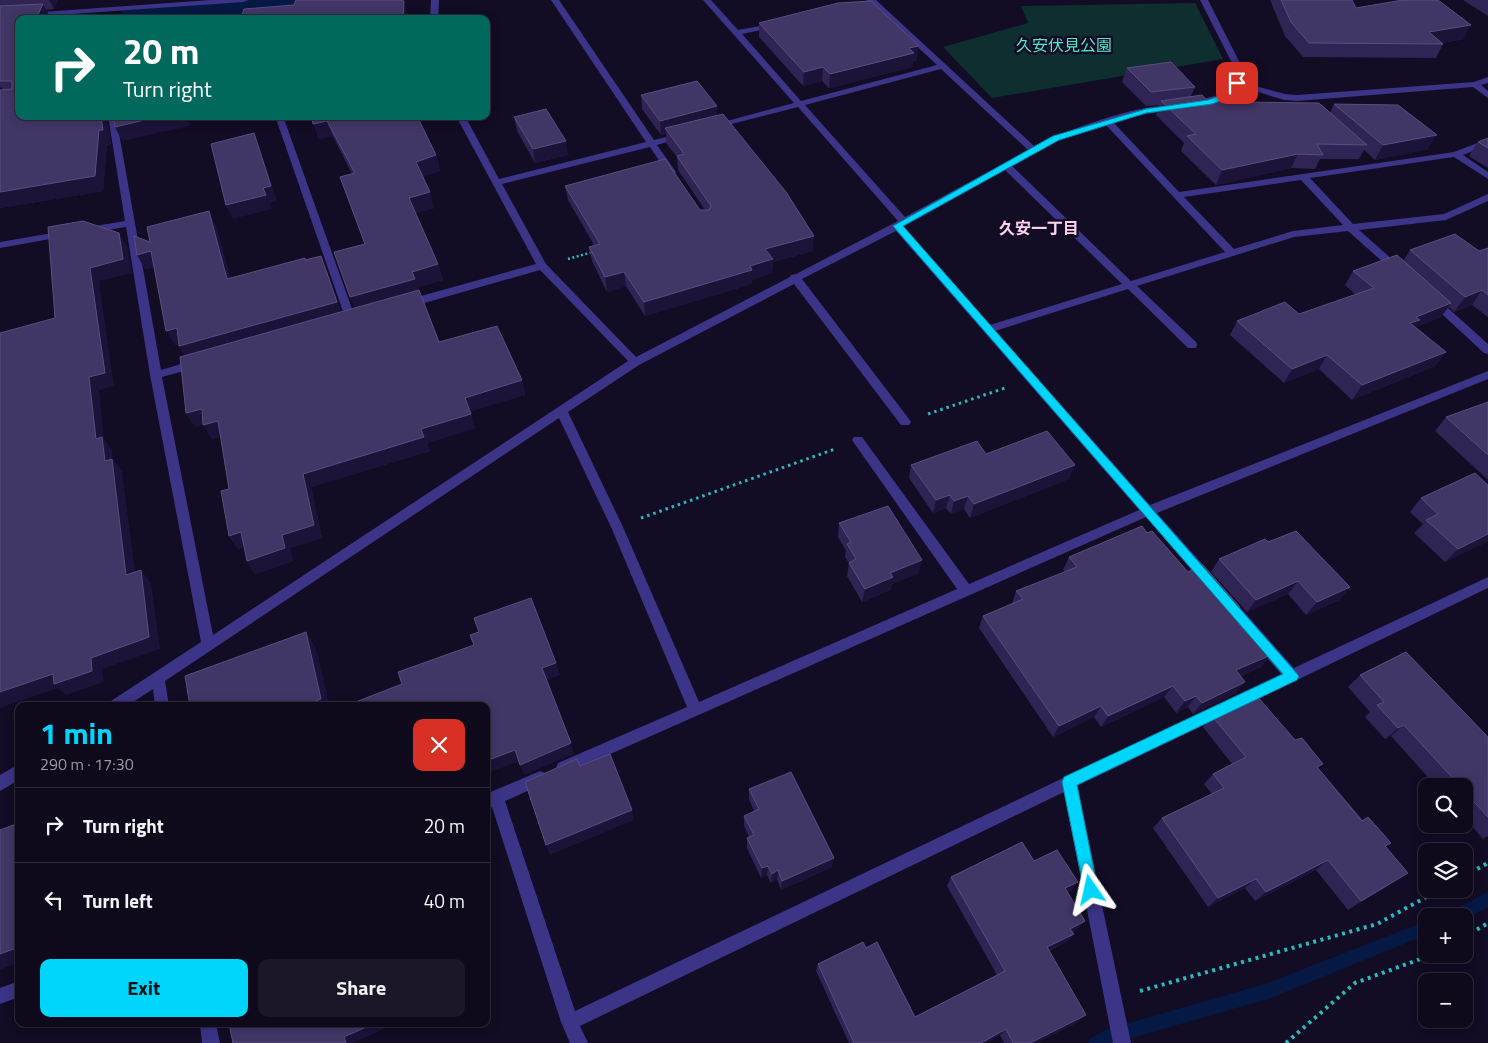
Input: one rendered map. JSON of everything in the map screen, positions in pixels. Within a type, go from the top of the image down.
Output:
[{"type":"street","points":[[120,9],[123,0]]},
{"type":"street","points":[[30,15],[244,0]]},
{"type":"street","points":[[434,15],[435,0]]},
{"type":"street","points":[[555,0],[678,182]]},
{"type":"street","points":[[707,0],[800,104],[988,330],[1292,676]]},
{"type":"street","points":[[122,702],[635,362],[900,224],[1056,138],[1107,121],[1146,111],[1209,102],[1228,95],[1237,83],[1238,67],[1204,0]]},
{"type":"street","points":[[844,8],[873,1],[1033,150]]},
{"type":"street","points":[[0,17],[15,16]]},
{"type":"street","points":[[737,34],[785,22]]},
{"type":"street","points":[[707,129],[942,66]]},
{"type":"street","points":[[1237,83],[1284,97],[1297,98],[1475,84],[1488,80]]},
{"type":"street","points":[[1475,84],[1488,95]]},
{"type":"street","points":[[1297,98],[1311,110]]},
{"type":"street","points":[[113,120],[156,375],[208,645]]},
{"type":"street","points":[[280,120],[351,320]]},
{"type":"street","points":[[462,120],[542,266],[635,362]]},
{"type":"street","points":[[1107,121],[1232,253]]},
{"type":"street","points":[[495,183],[688,134]]},
{"type":"street","points":[[1178,194],[1304,176],[1370,163],[1456,154],[1488,142]]},
{"type":"street","points":[[1456,154],[1488,176]]},
{"type":"street","points":[[1005,165],[1192,345]]},
{"type":"street","points":[[1304,176],[1350,227],[1408,279]]},
{"type":"street","points":[[988,330],[1293,234],[1446,217],[1488,197]]},
{"type":"street","points":[[0,245],[130,223]]},
{"type":"street","points":[[399,306],[542,266]]},
{"type":"street","points":[[795,277],[905,422]]},
{"type":"street","points":[[1423,292],[1488,350]]},
{"type":"street","points":[[156,375],[212,359]]},
{"type":"street","points":[[579,1043],[491,799],[1148,512],[1488,375]]},
{"type":"street","points":[[558,413],[617,527],[695,710]]},
{"type":"street","points":[[558,413],[695,710]]},
{"type":"street","points":[[858,440],[967,592]]},
{"type":"street","points":[[570,1022],[1488,582]]},
{"type":"street","points":[[158,679],[161,702]]},
{"type":"street","points":[[0,784],[15,775]]},
{"type":"street","points":[[1069,782],[1122,1043]]},
{"type":"street","points":[[0,996],[15,990]]},
{"type":"street","points":[[208,1027],[211,1043]]},
{"type":"path","points":[[542,266],[599,250]]},
{"type":"path","points":[[905,422],[1031,378]]},
{"type":"path","points":[[617,527],[858,440]]},
{"type":"path","points":[[1473,871],[1488,863]]},
{"type":"path","points":[[1113,998],[1377,924],[1425,898]]},
{"type":"path","points":[[1473,932],[1488,923]]},
{"type":"path","points":[[1286,1043],[1355,983],[1418,960]]},
{"type":"green space","name":"久安伏見公園","points":[[1195,3],[1223,59],[992,98],[943,47],[1028,23],[1021,6]]},
{"type":"building","points":[[296,0],[404,1],[403,15],[242,15],[244,9],[294,5]]},
{"type":"building","points":[[1281,0],[1352,0],[1356,8],[1403,0],[1438,0],[1471,25],[1429,32],[1443,44],[1309,43],[1291,22]]},
{"type":"building","points":[[871,1],[919,46],[909,48],[914,53],[830,74],[823,67],[804,72],[759,23],[838,3]]},
{"type":"building","points":[[43,4],[38,15],[15,15],[15,120],[102,120],[103,130],[99,130],[95,176],[0,192],[0,90],[12,89],[12,81],[0,81],[0,6]]},
{"type":"building","points":[[1171,62],[1195,87],[1151,92],[1127,68]]},
{"type":"building","points":[[697,81],[717,106],[660,121],[641,95]]},
{"type":"building","points":[[1202,95],[1210,104],[1230,99],[1237,99],[1240,102],[1319,103],[1367,145],[1317,144],[1323,155],[1298,154],[1222,170],[1187,136],[1196,134],[1161,101]]},
{"type":"building","points":[[1334,104],[1398,105],[1437,135],[1383,145]]},
{"type":"building","points":[[546,109],[566,141],[533,149],[514,117]]},
{"type":"building","points":[[723,114],[786,192],[814,236],[765,249],[773,259],[750,266],[752,270],[644,302],[624,272],[605,277],[589,247],[600,244],[565,186],[665,159],[700,210],[709,210],[711,206],[677,156],[684,154],[665,128]]},
{"type":"building","points":[[114,120],[145,120],[115,127]]},
{"type":"building","points":[[312,120],[419,120],[436,155],[416,162],[430,192],[409,198],[438,264],[412,272],[415,279],[350,297],[334,252],[365,244],[340,177],[355,173],[327,121],[313,124]]},
{"type":"building","points":[[254,133],[271,186],[263,188],[266,195],[226,205],[211,144]]},
{"type":"building","points":[[1488,138],[1488,148],[1478,142]]},
{"type":"building","points":[[209,211],[227,279],[305,258],[305,260],[321,256],[337,302],[179,346],[177,328],[166,331],[151,251],[137,255],[134,236],[150,242],[147,227]]},
{"type":"building","points":[[83,221],[119,233],[123,259],[90,268],[105,373],[89,377],[96,439],[102,437],[105,461],[112,459],[126,575],[141,570],[149,637],[91,658],[92,671],[54,684],[53,674],[0,692],[0,333],[55,318],[48,227]]},
{"type":"building","points":[[1455,234],[1479,251],[1488,248],[1488,295],[1482,290],[1465,297],[1410,250]]},
{"type":"building","points":[[1397,255],[1451,303],[1416,317],[1420,320],[1410,323],[1446,352],[1362,385],[1327,355],[1292,369],[1237,321],[1285,302],[1299,314],[1374,288],[1353,271]]},
{"type":"building","points":[[419,290],[439,342],[497,326],[522,380],[465,398],[471,414],[421,429],[424,437],[303,474],[314,525],[282,535],[285,548],[247,561],[241,532],[229,536],[221,491],[229,489],[218,421],[203,425],[202,409],[186,413],[180,357]]},
{"type":"building","points":[[1488,402],[1488,455],[1446,417]]},
{"type":"building","points":[[1047,431],[1075,465],[974,504],[968,496],[954,501],[950,495],[936,500],[911,465],[977,441],[986,454]]},
{"type":"building","points":[[1475,473],[1488,485],[1488,534],[1458,549],[1426,520],[1438,514],[1421,498]]},
{"type":"building","points":[[888,506],[922,560],[890,573],[893,577],[865,589],[849,563],[856,559],[847,544],[851,542],[839,523]]},
{"type":"building","points":[[1142,526],[1147,533],[1152,531],[1188,572],[1203,565],[1240,607],[1233,610],[1271,655],[1236,670],[1245,682],[1202,703],[1196,696],[1185,701],[1173,686],[1108,716],[1101,706],[1059,726],[983,616],[1023,599],[1016,591],[1077,567],[1069,557]]},
{"type":"building","points":[[1296,531],[1350,587],[1317,602],[1298,581],[1256,600],[1219,559],[1265,539],[1268,542]]},
{"type":"building","points":[[531,598],[556,663],[542,668],[571,743],[520,765],[515,750],[490,759],[490,702],[356,702],[402,684],[398,672],[474,645],[470,635],[479,632],[474,618]]},
{"type":"building","points":[[306,632],[321,699],[313,702],[189,702],[185,676]]},
{"type":"building","points":[[1406,652],[1488,737],[1488,817],[1473,801],[1473,778],[1453,778],[1404,725],[1398,728],[1377,705],[1384,702],[1360,675]]},
{"type":"building","points":[[1256,695],[1295,740],[1302,738],[1323,764],[1317,767],[1362,821],[1368,817],[1391,843],[1385,846],[1408,873],[1361,901],[1328,860],[1266,892],[1256,879],[1218,898],[1162,818],[1224,788],[1213,774],[1246,757],[1212,716]]},
{"type":"building","points":[[610,754],[632,810],[546,845],[525,782],[577,759],[580,766]]},
{"type":"building","points":[[791,772],[834,858],[782,881],[778,870],[772,874],[768,866],[762,868],[747,838],[754,835],[744,816],[759,809],[749,789]]},
{"type":"building","points":[[15,824],[15,948],[0,954],[0,830]]},
{"type":"building","points":[[1022,842],[1034,861],[1057,850],[1078,882],[1065,888],[1085,921],[1070,929],[1074,934],[1047,947],[1086,1015],[1030,1043],[1013,1043],[1006,1029],[981,1043],[854,1043],[818,964],[863,942],[866,948],[877,942],[915,1017],[1005,971],[951,877]]},
{"type":"building","points":[[230,1027],[366,1027],[344,1037],[346,1043],[233,1043]]},
{"type":"waterway","points":[[185,15],[363,0]]},
{"type":"waterway","points":[[1472,908],[1488,899]]},
{"type":"waterway","points":[[1096,1043],[1108,1037],[1268,991],[1418,931]]},
{"type":"district","name":"久安一丁目","points":[[1039,228]]},
{"type":"route","points":[[1091,890],[1069,782],[1292,676],[897,226],[1056,138],[1107,121],[1146,111],[1187,107],[1209,102],[1228,95],[1237,83]]}]
